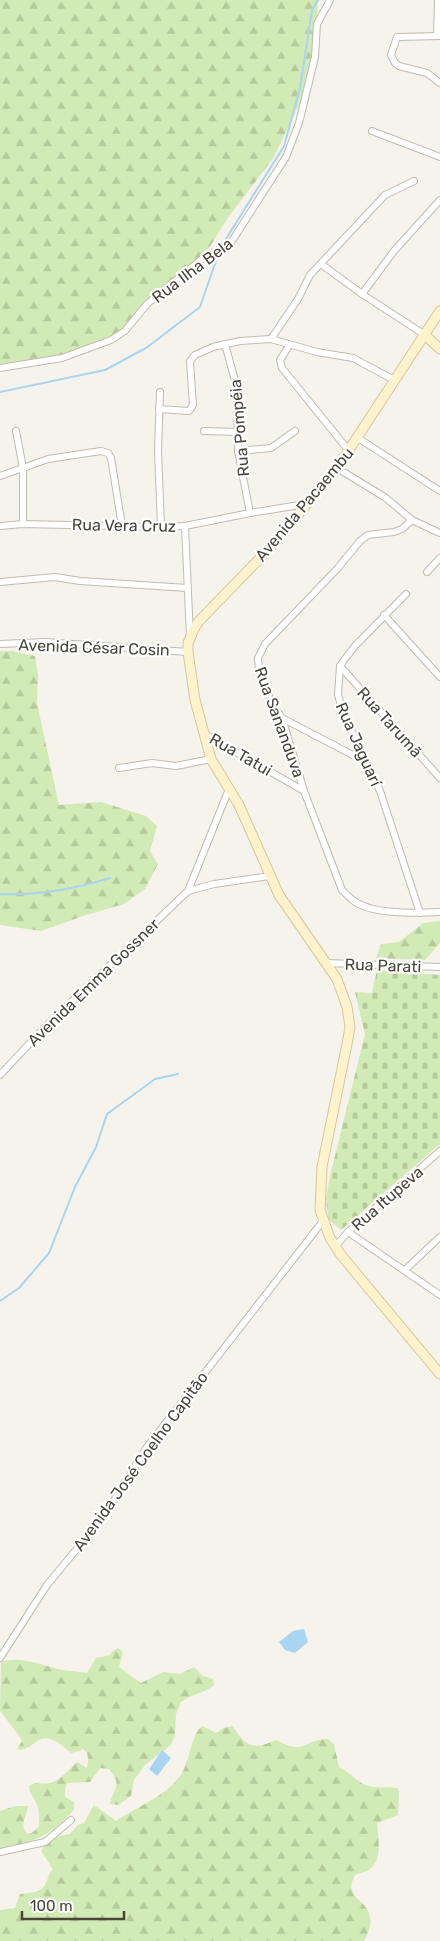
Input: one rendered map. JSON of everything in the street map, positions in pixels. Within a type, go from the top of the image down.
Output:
[{"type":"main road","name":"Avenida Pacaembu","points":[[190,637],[200,621],[270,548],[337,468],[440,311]]},
{"type":"main road","points":[[425,335],[440,349]]},
{"type":"main road","points":[[190,637],[188,652],[195,700],[211,759],[239,804],[279,895],[337,979],[347,1007],[350,1026],[322,1167],[320,1203],[323,1221],[335,1247],[440,1374]]},
{"type":"street","name":"Rua Ilha Bela","points":[[0,368],[62,358],[111,340],[125,331],[147,304],[203,258],[230,244],[286,157],[299,123],[315,57],[317,24],[330,0]]},
{"type":"street","points":[[438,0],[439,36],[396,37],[391,55],[395,64],[427,73],[440,83]]},
{"type":"street","points":[[372,131],[440,157]]},
{"type":"street","points":[[271,339],[298,299],[310,275],[385,195],[414,181]]},
{"type":"street","points":[[362,294],[394,251],[440,200]]},
{"type":"street","points":[[321,264],[362,294],[425,335]]},
{"type":"street","points":[[159,409],[190,411],[193,405],[190,361],[195,355],[203,351],[240,341],[271,339],[289,346],[353,358],[394,380]]},
{"type":"street","name":"Rua Pompéia","points":[[226,344],[238,388],[238,452],[250,513]]},
{"type":"street","points":[[289,346],[280,360],[282,368],[349,451]]},
{"type":"street","points":[[160,392],[158,451],[161,527]]},
{"type":"street","points":[[16,431],[23,468],[23,524]]},
{"type":"street","points":[[204,431],[238,432]]},
{"type":"street","points":[[238,452],[271,448],[296,431]]},
{"type":"street","points":[[358,438],[440,490]]},
{"type":"street","points":[[0,476],[48,459],[101,451],[108,453],[111,458],[122,526]]},
{"type":"street","points":[[337,468],[386,498],[412,520],[440,533]]},
{"type":"street","name":"Rua Vera Cruz","points":[[0,526],[23,524],[184,526],[306,504]]},
{"type":"street","name":"Rua Sananduva","points":[[412,520],[402,529],[394,532],[368,535],[360,541],[338,569],[265,644],[258,658],[259,670],[272,704],[282,718],[304,791],[342,890],[355,902],[369,907],[420,913],[440,912]]},
{"type":"street","points":[[184,526],[190,637]]},
{"type":"street","points":[[427,572],[440,558]]},
{"type":"street","points":[[0,582],[55,577],[80,581],[187,588]]},
{"type":"street","points":[[340,666],[355,646],[406,594]]},
{"type":"street","points":[[384,615],[440,677]]},
{"type":"street","name":"Avenida César Cosin","points":[[0,644],[45,642],[188,652]]},
{"type":"street","name":"Rua Jaguarí","points":[[340,666],[338,695],[344,715],[380,791],[420,913]]},
{"type":"street","name":"Rua Tarumã","points":[[340,666],[440,778]]},
{"type":"street","points":[[282,718],[366,762]]},
{"type":"street","name":"Rua Tatui","points":[[203,733],[304,791]]},
{"type":"street","points":[[119,768],[152,763],[176,766],[211,759]]},
{"type":"street","name":"Avenida Emma Gossner","points":[[0,1075],[43,1029],[188,891],[229,789]]},
{"type":"street","name":"Avenida Emma Gossner","points":[[188,891],[214,884],[270,876]]},
{"type":"street","name":"Rua Parati","points":[[326,963],[440,967]]},
{"type":"street","name":"Rua Itupeva","points":[[335,1247],[348,1232],[440,1151]]},
{"type":"street","name":"Avenida José Coelho Capitão","points":[[0,1658],[47,1585],[105,1515],[147,1447],[323,1221]]},
{"type":"street","points":[[348,1232],[440,1295]]},
{"type":"street","points":[[405,1270],[440,1237]]},
{"type":"street","points":[[0,1852],[45,1842],[72,1820]]},
{"type":"green space","points":[[0,0],[318,0],[316,39],[308,86],[274,157],[227,219],[203,258],[147,304],[111,340],[62,358],[0,369]]},
{"type":"green space","points":[[0,651],[12,651],[35,656],[38,675],[37,703],[59,805],[101,802],[146,816],[157,826],[150,851],[158,864],[145,889],[124,904],[41,931],[0,925]]},
{"type":"green space","points":[[440,921],[440,943],[425,960],[376,958],[381,944],[399,942],[423,923]]},
{"type":"green space","points":[[377,970],[440,975],[440,1144],[341,1230],[328,1219],[326,1199],[365,1034],[355,992],[372,993]]},
{"type":"green space","points":[[118,1648],[123,1652],[119,1667],[141,1683],[163,1672],[180,1674],[194,1667],[203,1676],[213,1679],[214,1685],[181,1702],[176,1714],[175,1735],[171,1745],[145,1765],[134,1780],[131,1796],[118,1805],[110,1804],[116,1788],[116,1780],[109,1769],[100,1768],[90,1782],[67,1783],[65,1797],[74,1802],[74,1810],[57,1826],[41,1837],[23,1844],[0,1849],[0,1811],[15,1806],[28,1806],[24,1827],[27,1834],[32,1833],[39,1826],[39,1816],[38,1808],[29,1786],[54,1782],[77,1762],[87,1768],[88,1760],[83,1749],[71,1753],[59,1743],[45,1738],[26,1748],[17,1749],[22,1741],[0,1711],[1,1662],[24,1660],[66,1671],[87,1673],[96,1658],[110,1655]]},
{"type":"green space","points":[[203,1726],[216,1733],[232,1726],[246,1742],[255,1746],[276,1740],[286,1745],[299,1747],[328,1739],[334,1744],[339,1767],[357,1780],[372,1787],[397,1788],[399,1791],[398,1815],[377,1823],[379,1848],[377,1860],[370,1869],[355,1875],[351,1888],[354,1895],[367,1909],[370,1918],[370,1927],[364,1941],[0,1941],[0,1910],[15,1908],[20,1894],[42,1889],[53,1869],[41,1851],[47,1844],[57,1837],[70,1834],[78,1825],[84,1823],[94,1805],[116,1821],[162,1794],[177,1780],[183,1771],[196,1733]]},
{"type":"water","points":[[304,1629],[308,1642],[295,1653],[285,1650],[279,1642],[293,1631]]},
{"type":"water","points":[[162,1750],[171,1758],[157,1776],[149,1769]]},
{"type":"waterway","points":[[221,247],[284,146],[300,88],[312,10],[318,0]]},
{"type":"waterway","points":[[0,392],[105,370],[146,348],[200,307],[219,252]]},
{"type":"waterway","points":[[0,894],[56,891],[110,878]]},
{"type":"waterway","points":[[0,1301],[19,1288],[49,1253],[75,1187],[96,1147],[107,1114],[155,1079],[178,1074]]}]
